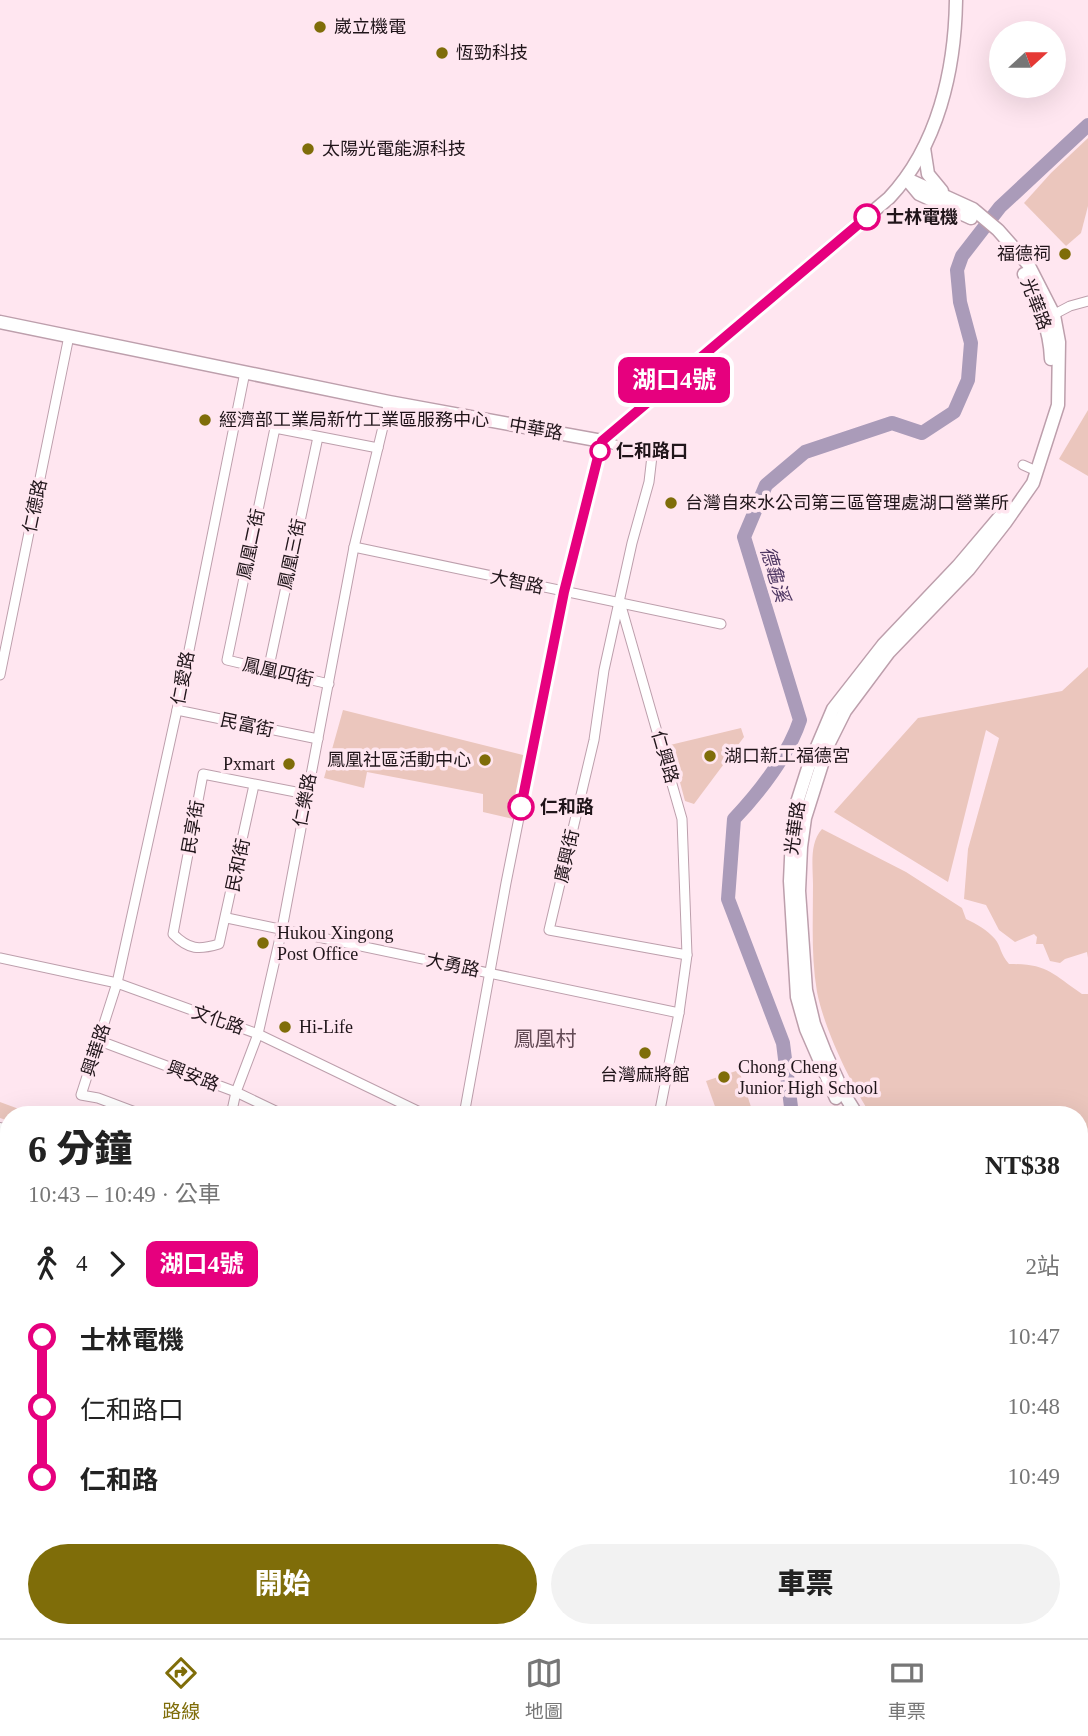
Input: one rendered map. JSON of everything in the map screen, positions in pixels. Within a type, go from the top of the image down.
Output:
[{"type":"street","points":[[466,1106],[564,592],[602,441],[885,202],[907,179],[924,148],[948,79],[956,0]]},
{"type":"street","points":[[924,148],[925,164],[931,180],[949,197]]},
{"type":"street","name":"光華路","points":[[841,1106],[836,1099],[821,1053],[806,990],[800,902],[801,847],[805,818],[828,745],[845,711],[862,692],[889,652],[969,569],[1006,523],[1033,482],[1059,405],[1059,342],[1049,317],[1038,302],[1020,265],[973,209],[907,179]]},
{"type":"street","name":"光華路","points":[[907,179],[919,194],[988,227]]},
{"type":"street","points":[[1049,317],[1070,306],[1088,301]]},
{"type":"street","name":"光華路","points":[[851,1106],[821,1053],[797,997],[790,881],[793,815],[808,768],[833,709],[883,645],[1009,506],[1028,480],[1027,467],[1052,402],[1049,317]]},
{"type":"street","name":"中華路","points":[[0,322],[389,402],[602,441]]},
{"type":"street","name":"仁德路","points":[[0,675],[69,336]]},
{"type":"street","name":"仁愛路","points":[[117,983],[177,710],[245,372]]},
{"type":"street","name":"仁樂路","points":[[233,1106],[258,1034],[282,929],[354,547],[389,402]]},
{"type":"street","name":"鳳凰二街","points":[[227,660],[275,428],[318,437]]},
{"type":"street","points":[[318,437],[378,448]]},
{"type":"street","name":"鳳凰三街","points":[[268,671],[318,437]]},
{"type":"street","name":"仁興路","points":[[602,441],[652,456],[649,482],[632,543],[620,603],[682,819],[687,954],[679,1013],[661,1106]]},
{"type":"street","name":"大智路","points":[[354,547],[721,624]]},
{"type":"street","name":"廣興街","points":[[620,603],[604,670],[594,740],[549,930],[687,954]]},
{"type":"street","name":"鳳凰四街","points":[[227,660],[329,684]]},
{"type":"street","name":"民富街","points":[[177,710],[318,738]]},
{"type":"street","name":"民享街","points":[[219,944],[202,949],[183,944],[173,934],[203,774],[306,794]]},
{"type":"street","name":"民和街","points":[[219,944],[227,918],[254,785]]},
{"type":"street","name":"大勇路","points":[[227,918],[679,1013]]},
{"type":"street","name":"文化路","points":[[0,958],[117,983],[258,1034],[407,1106]]},
{"type":"street","name":"興華路","points":[[117,983],[81,1095],[118,1106]]},
{"type":"street","name":"興安路","points":[[100,1041],[236,1092],[265,1106]]},
{"type":"shaded area","points":[[1088,138],[1088,206],[1081,233],[1066,246],[1024,203]]},
{"type":"shaded area","points":[[1088,410],[1088,476],[1059,459]]},
{"type":"shaded area","points":[[1088,667],[1088,958],[1087,952],[1060,963],[1050,961],[1043,944],[1036,944],[1037,937],[1034,934],[1015,942],[999,930],[986,905],[964,899],[968,849],[999,738],[986,730],[948,882],[834,812],[918,718],[1062,691]]},
{"type":"shaded area","points":[[343,710],[527,756],[513,819],[483,812],[483,794],[367,772],[364,788],[324,778]]},
{"type":"shaded area","points":[[741,728],[744,737],[694,804],[685,801],[670,745]]},
{"type":"shaded area","points":[[822,829],[906,872],[962,908],[966,919],[995,939],[1009,964],[1041,968],[1056,975],[1082,994],[1088,994],[1088,1106],[866,1106],[839,1056],[817,992],[813,952],[813,856]]},
{"type":"shaded area","points":[[739,1070],[751,1106],[715,1106],[706,1081]]},
{"type":"waterway","name":"德龜溪","points":[[791,1106],[783,1043],[728,899],[734,819],[772,772],[789,746],[800,720],[744,537],[766,485],[805,452],[892,423],[922,433],[954,412],[968,380],[971,343],[960,302],[957,270],[962,256],[1000,207],[1088,125]]},
{"type":"bus line","name":"湖口4號","points":[[521,807],[564,592],[602,441],[867,217]]},
{"type":"place","name":"崴立機電","points":[[320,27]]},
{"type":"place","name":"恆勁科技","points":[[442,53]]},
{"type":"place","name":"太陽光電能源科技","points":[[308,149]]},
{"type":"place","name":"士林電機","points":[[867,217]]},
{"type":"place","name":"福德祠","points":[[1065,254]]},
{"type":"place","name":"經濟部工業局新竹工業區服務中心","points":[[205,420]]},
{"type":"place","name":"仁和路口","points":[[600,451]]},
{"type":"place","name":"台灣自來水公司第三區管理處湖口營業所","points":[[671,503]]},
{"type":"place","name":"湖口新工福德宮","points":[[710,756]]},
{"type":"place","name":"鳳凰社區活動中心","points":[[485,760]]},
{"type":"place","name":"Pxmart","points":[[289,764]]},
{"type":"place","name":"仁和路","points":[[521,807]]},
{"type":"place","name":"Hukou Xingong Post Office","points":[[263,943]]},
{"type":"place","name":"Hi-Life","points":[[285,1027]]},
{"type":"place","name":"台灣麻將館","points":[[645,1053]]},
{"type":"place","name":"Chong Cheng Junior High School","points":[[724,1077]]},
{"type":"district","name":"鳳凰村","points":[[545,1039]]}]
